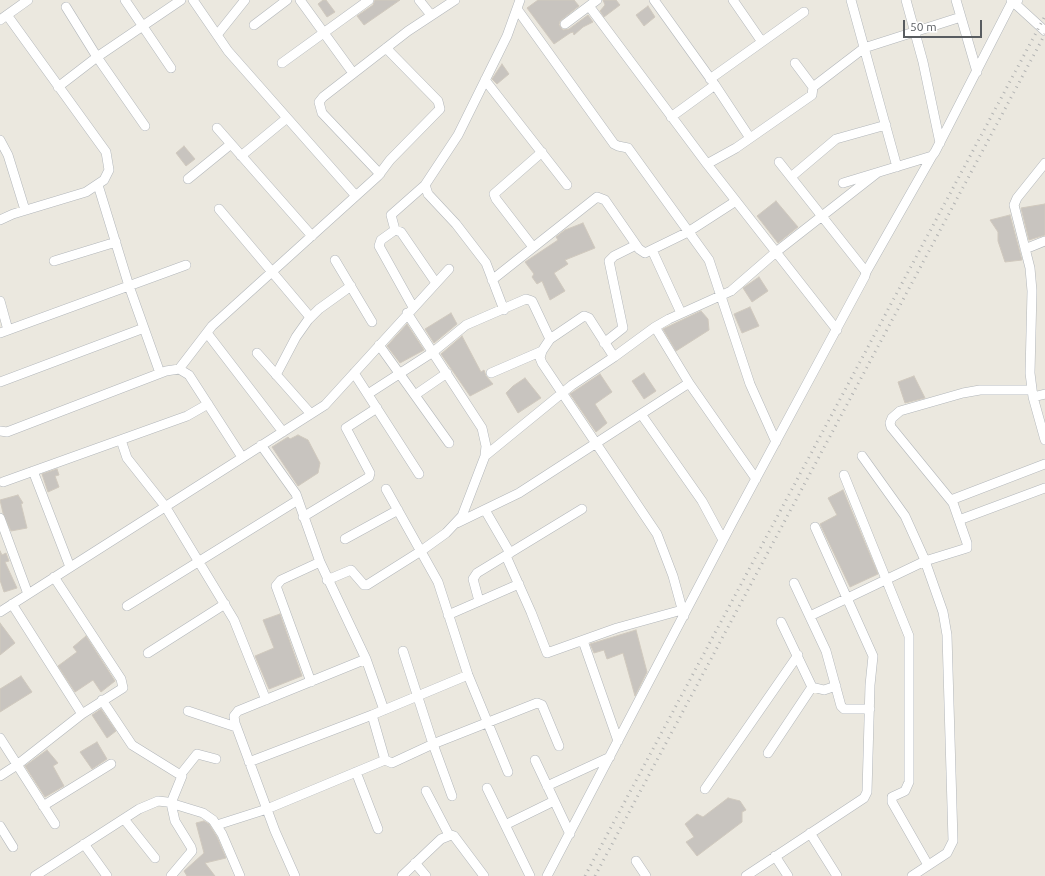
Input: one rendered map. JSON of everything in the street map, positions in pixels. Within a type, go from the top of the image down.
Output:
[{"type":"street","points":[[0,220],[25,210],[86,192],[104,180],[109,170],[106,152],[4,18],[28,0]]},
{"type":"street","points":[[125,0],[171,68]]},
{"type":"street","points":[[58,87],[97,57],[181,0]]},
{"type":"street","points":[[193,0],[228,51],[356,196]]},
{"type":"street","points":[[217,35],[245,0]]},
{"type":"street","points":[[254,25],[287,0]]},
{"type":"street","points":[[300,0],[353,73]]},
{"type":"street","points":[[282,63],[369,0]]},
{"type":"street","points":[[419,0],[431,16]]},
{"type":"street","points":[[380,174],[322,113],[319,102],[323,97],[386,48],[455,0]]},
{"type":"street","points":[[565,24],[597,0]]},
{"type":"street","points":[[654,0],[750,138]]},
{"type":"street","points":[[733,0],[762,42]]},
{"type":"street","points":[[851,0],[897,167]]},
{"type":"street","points":[[906,0],[923,62],[940,143]]},
{"type":"street","points":[[956,0],[977,72]]},
{"type":"street","points":[[547,876],[610,757],[683,613],[863,282],[866,272],[940,143],[1013,1],[1045,32]]},
{"type":"street","points":[[395,230],[391,215],[425,185],[458,135],[507,36],[519,4]]},
{"type":"street","points":[[519,4],[614,144],[628,148],[712,267],[750,384],[776,442]]},
{"type":"street","points":[[589,6],[671,117],[837,330]]},
{"type":"street","points":[[66,7],[97,57],[145,126]]},
{"type":"street","points":[[671,117],[762,42],[804,12]]},
{"type":"street","points":[[813,87],[864,48],[961,18]]},
{"type":"street","points":[[179,370],[212,326],[380,174],[390,160],[440,109],[438,101],[386,48]]},
{"type":"street","points":[[707,164],[750,138],[812,95],[813,87],[795,63]]},
{"type":"street","points":[[485,80],[567,185]]},
{"type":"street","points":[[241,156],[287,118]]},
{"type":"street","points":[[791,177],[836,139],[886,125]]},
{"type":"street","points":[[217,128],[312,236]]},
{"type":"street","points":[[0,140],[8,156],[25,210]]},
{"type":"street","points":[[188,179],[231,144]]},
{"type":"street","points":[[533,247],[496,199],[494,194],[542,152]]},
{"type":"street","points":[[843,182],[932,156]]},
{"type":"street","points":[[778,162],[866,272]]},
{"type":"street","points":[[1045,163],[1017,198],[1014,205],[1030,268],[1032,291],[1030,373],[1032,394],[1045,440]]},
{"type":"street","points":[[485,456],[563,394],[572,385],[655,327],[681,313],[731,291],[776,252],[877,173]]},
{"type":"street","points":[[98,185],[129,286],[160,373]]},
{"type":"street","points":[[425,185],[428,194],[478,250],[486,263],[504,310]]},
{"type":"street","points":[[492,280],[597,197],[605,200],[642,252],[652,250],[688,232],[736,201]]},
{"type":"street","points":[[219,209],[310,317]]},
{"type":"street","points":[[395,230],[404,234],[436,283]]},
{"type":"street","points":[[327,580],[351,570],[364,585],[367,585],[421,551],[456,523],[462,516],[485,456],[486,446],[482,428],[433,352],[410,310],[379,246],[381,240],[395,230]]},
{"type":"street","points":[[1025,249],[1045,241]]},
{"type":"street","points":[[54,261],[116,242]]},
{"type":"street","points":[[604,343],[623,328],[609,261],[614,256],[636,245]]},
{"type":"street","points":[[652,250],[681,313]]},
{"type":"street","points":[[335,260],[372,322]]},
{"type":"street","points":[[0,301],[4,331],[186,265]]},
{"type":"street","points":[[0,612],[325,405],[449,269]]},
{"type":"street","points":[[276,375],[296,338],[310,317],[351,286]]},
{"type":"street","points":[[368,394],[433,352],[466,325],[504,310],[519,302],[529,300],[532,301],[550,340]]},
{"type":"street","points":[[614,357],[586,316],[581,317],[550,340],[542,351],[540,358],[595,444],[659,538],[674,576],[683,613]]},
{"type":"street","points":[[655,327],[689,383],[756,479]]},
{"type":"street","points":[[0,382],[144,328]]},
{"type":"street","points":[[207,333],[283,432]]},
{"type":"street","points":[[379,345],[449,443]]},
{"type":"street","points":[[491,373],[542,351]]},
{"type":"street","points":[[257,353],[311,414]]},
{"type":"street","points":[[0,430],[7,432],[160,373],[179,370],[189,375],[242,457]]},
{"type":"street","points":[[354,373],[419,474]]},
{"type":"street","points":[[415,395],[447,373]]},
{"type":"street","points":[[456,523],[519,493],[689,383]]},
{"type":"street","points":[[810,616],[847,597],[925,562],[967,548],[967,542],[951,500],[891,427],[890,423],[892,418],[900,411],[963,392],[980,390],[1045,394]]},
{"type":"street","points":[[3,482],[188,416],[208,404]]},
{"type":"street","points":[[303,517],[369,477],[370,473],[346,428],[377,408]]},
{"type":"street","points":[[641,414],[702,501],[723,540]]},
{"type":"street","points":[[121,440],[128,458],[165,506],[234,620],[266,700]]},
{"type":"street","points":[[261,445],[293,489],[327,580],[366,659],[384,710]]},
{"type":"street","points":[[862,456],[905,516],[925,562],[943,612],[947,635],[953,840],[946,853],[912,876]]},
{"type":"street","points":[[951,500],[1045,464]]},
{"type":"street","points":[[33,471],[70,566]]},
{"type":"street","points":[[844,475],[907,629],[910,652],[909,782],[905,791],[892,797],[892,802],[928,865]]},
{"type":"street","points":[[959,520],[1045,488]]},
{"type":"street","points":[[386,489],[438,582],[468,675],[508,772]]},
{"type":"street","points":[[127,606],[298,500]]},
{"type":"street","points":[[479,601],[473,579],[475,575],[582,509]]},
{"type":"street","points":[[345,539],[398,510]]},
{"type":"street","points":[[485,510],[508,554],[547,653],[617,628],[683,613]]},
{"type":"street","points":[[0,518],[28,594]]},
{"type":"street","points":[[746,876],[867,794],[873,656],[815,527]]},
{"type":"street","points":[[311,682],[276,586],[282,580],[320,562]]},
{"type":"street","points":[[0,776],[17,765],[82,714],[102,700],[121,691],[123,688],[121,680],[54,577]]},
{"type":"street","points":[[794,583],[826,652],[840,702],[844,709],[870,709]]},
{"type":"street","points":[[448,615],[519,584]]},
{"type":"street","points":[[12,604],[82,714]]},
{"type":"street","points":[[148,653],[225,604]]},
{"type":"street","points":[[781,622],[812,687]]},
{"type":"street","points":[[583,641],[618,741]]},
{"type":"street","points":[[403,651],[417,697],[452,796]]},
{"type":"street","points":[[705,789],[798,655]]},
{"type":"street","points":[[295,876],[267,809],[236,727],[234,719],[235,713],[366,659]]},
{"type":"street","points":[[249,762],[372,715],[468,675]]},
{"type":"street","points":[[812,687],[824,690],[836,686]]},
{"type":"street","points":[[768,753],[812,687]]},
{"type":"street","points":[[102,700],[132,745],[139,751],[181,774]]},
{"type":"street","points":[[372,715],[386,760],[392,763],[487,722],[540,703],[559,746]]},
{"type":"street","points":[[188,712],[236,727]]},
{"type":"street","points":[[0,738],[55,824]]},
{"type":"street","points":[[175,874],[192,851],[175,821],[171,803],[182,779],[181,774],[197,754],[216,759]]},
{"type":"street","points":[[547,786],[610,757]]},
{"type":"street","points":[[217,825],[267,809],[386,760]]},
{"type":"street","points":[[535,760],[570,834]]},
{"type":"street","points":[[43,806],[111,764]]},
{"type":"street","points":[[356,772],[378,829]]},
{"type":"street","points":[[487,788],[530,876]]},
{"type":"street","points":[[426,791],[449,835]]},
{"type":"street","points":[[35,876],[49,872],[84,844],[149,803],[158,801],[171,803],[208,816],[217,825],[240,876]]},
{"type":"street","points":[[505,825],[554,801]]},
{"type":"street","points":[[124,818],[155,858]]},
{"type":"street","points":[[0,826],[14,847]]},
{"type":"street","points":[[810,833],[837,876]]},
{"type":"street","points":[[402,876],[441,839],[449,835],[454,836],[484,876]]},
{"type":"street","points":[[84,844],[107,876]]},
{"type":"street","points":[[775,856],[788,876]]},
{"type":"street","points":[[636,861],[646,876]]},
{"type":"street","points":[[416,863],[426,876]]},
{"type":"building","points":[[323,0],[326,0],[335,12],[327,17],[318,4]]},
{"type":"building","points":[[375,0],[400,0],[364,25],[357,16],[373,5]]},
{"type":"building","points":[[538,0],[574,0],[579,6],[560,21],[559,25],[563,30],[569,29],[588,15],[593,22],[583,27],[574,35],[573,32],[570,33],[554,44],[527,8]]},
{"type":"building","points":[[603,0],[616,0],[620,5],[604,17],[600,11],[605,5]]},
{"type":"building","points":[[648,6],[655,17],[644,26],[636,15]]},
{"type":"building","points":[[502,64],[509,74],[497,84],[492,79]]},
{"type":"building","points":[[184,146],[195,159],[186,166],[176,153]]},
{"type":"building","points":[[776,201],[798,227],[778,243],[757,216]]},
{"type":"building","points":[[1045,204],[1045,235],[1029,240],[1021,208]]},
{"type":"building","points":[[1010,215],[1022,260],[1005,262],[998,241],[998,232],[990,220]]},
{"type":"building","points":[[583,223],[595,248],[565,260],[568,264],[554,273],[565,291],[550,300],[542,281],[537,284],[532,277],[534,274],[525,262],[558,240],[556,237],[565,230]]},
{"type":"building","points":[[759,277],[768,291],[752,302],[743,288]]},
{"type":"building","points":[[750,307],[759,326],[742,333],[734,314]]},
{"type":"building","points":[[701,311],[708,319],[709,330],[676,351],[663,329]]},
{"type":"building","points":[[451,313],[457,324],[434,343],[425,329]]},
{"type":"building","points":[[407,324],[424,350],[400,363],[387,346]]},
{"type":"building","points":[[462,336],[481,372],[484,370],[486,376],[493,384],[470,396],[441,354]]},
{"type":"building","points":[[644,373],[656,391],[644,399],[632,381]]},
{"type":"building","points":[[600,374],[612,392],[595,404],[607,423],[596,432],[570,394]]},
{"type":"building","points":[[914,376],[925,398],[905,403],[898,382]]},
{"type":"building","points":[[525,378],[541,398],[518,413],[506,393]]},
{"type":"building","points":[[298,435],[308,440],[320,463],[318,473],[298,486],[272,447],[288,437],[290,439]]},
{"type":"building","points":[[57,469],[59,475],[55,476],[59,487],[48,492],[42,474]]},
{"type":"building","points":[[843,490],[878,574],[850,587],[820,524],[837,515],[828,498]]},
{"type":"building","points":[[18,495],[23,503],[21,504],[27,528],[11,531],[3,513],[0,500]]},
{"type":"building","points":[[0,551],[2,555],[6,553],[9,561],[5,562],[17,588],[4,592],[0,580]]},
{"type":"building","points":[[280,614],[302,676],[269,689],[255,656],[274,648],[263,620]]},
{"type":"building","points":[[0,623],[15,643],[0,655]]},
{"type":"building","points":[[636,630],[647,672],[635,696],[623,653],[607,659],[604,650],[594,653],[590,644]]},
{"type":"building","points":[[86,636],[115,681],[101,692],[93,680],[75,692],[58,666],[77,652],[73,647]]},
{"type":"building","points":[[21,676],[32,692],[0,712],[0,689]]},
{"type":"building","points":[[101,709],[116,731],[107,738],[92,715]]},
{"type":"building","points":[[97,742],[107,759],[92,769],[80,752]]},
{"type":"building","points":[[47,750],[58,763],[53,766],[64,786],[45,797],[25,766]]},
{"type":"building","points":[[728,798],[740,801],[746,810],[742,812],[742,822],[697,856],[686,842],[694,837],[685,824],[697,814],[703,817]]},
{"type":"building","points":[[204,821],[209,824],[217,837],[226,858],[205,863],[215,876],[187,876],[184,871],[204,853],[196,823]]},
{"type":"railway","points":[[585,876],[1045,16]]},
{"type":"railway","points":[[595,876],[1045,34]]}]
